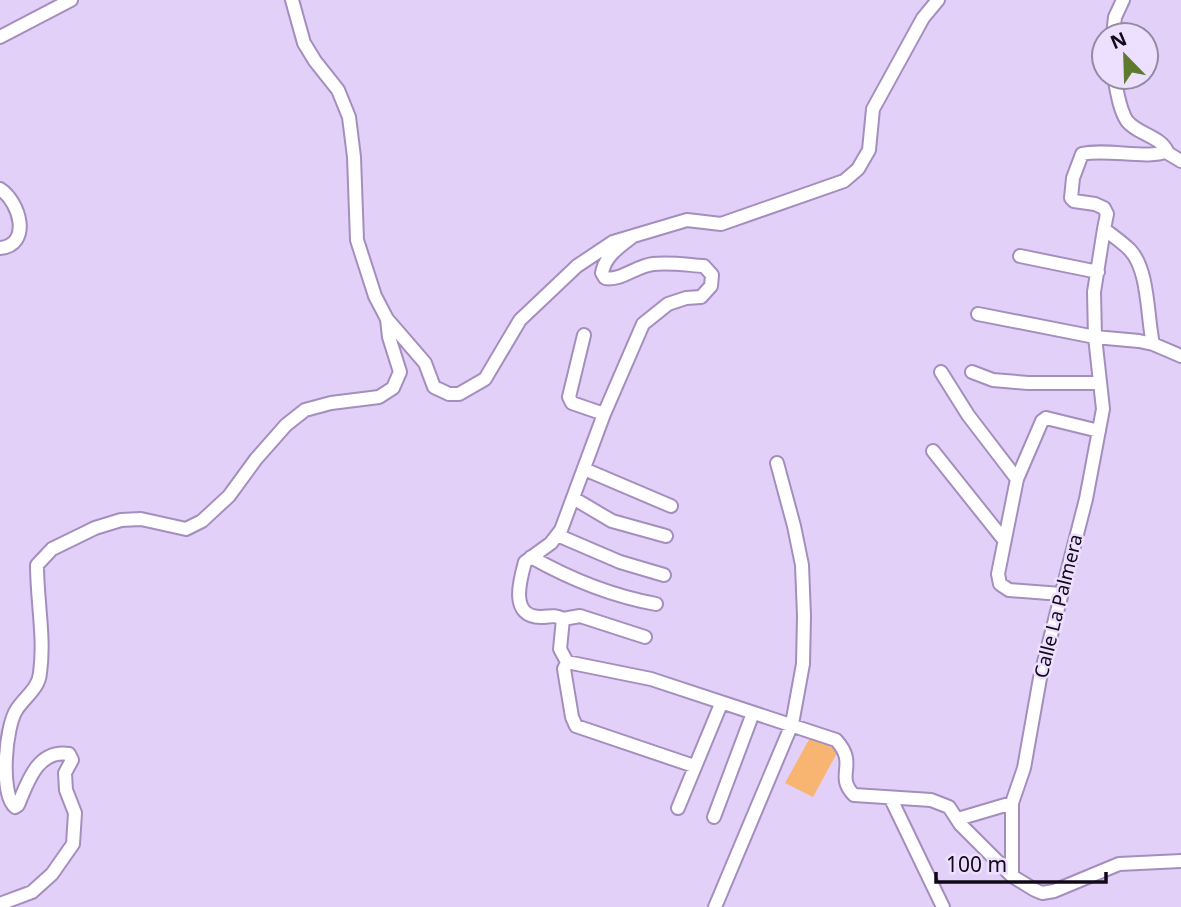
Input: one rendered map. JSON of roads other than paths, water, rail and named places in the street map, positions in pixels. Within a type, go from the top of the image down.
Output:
[{"type":"street","points":[[0,37],[71,0]]},
{"type":"street","points":[[292,1],[304,43],[338,90],[349,117],[354,157],[357,240],[375,296],[387,319],[425,363],[434,387],[449,394],[459,394],[485,379],[520,320],[577,266],[613,242],[687,220],[721,224],[844,181],[858,169],[870,150],[873,109],[923,18],[938,0]]},
{"type":"street","points":[[1114,21],[1123,0]]},
{"type":"street","points":[[1118,91],[1126,120],[1166,146],[1166,152]]},
{"type":"street","points":[[1153,344],[1139,262],[1131,251],[1104,229],[1107,214],[1104,208],[1071,198],[1073,178],[1082,154],[1166,152],[1181,161]]},
{"type":"street","points":[[0,189],[15,202],[19,217],[16,239],[11,245],[0,248]]},
{"type":"street","name":"Calle La Palmera","points":[[1012,876],[1012,803],[1024,768],[1040,678],[1086,499],[1103,409],[1095,337],[1094,292],[1104,229]]},
{"type":"street","points":[[562,620],[556,615],[538,617],[526,613],[517,591],[525,562],[551,543],[557,535],[604,414],[643,324],[668,304],[686,298],[701,297],[711,286],[712,275],[704,266],[655,263],[612,279],[605,278],[602,273],[604,265],[615,250],[632,237]]},
{"type":"street","points":[[1020,256],[1098,272]]},
{"type":"street","points":[[978,314],[1095,337],[1153,344],[1181,356]]},
{"type":"street","points":[[0,904],[32,892],[52,874],[74,844],[75,813],[66,790],[65,773],[72,760],[69,754],[59,752],[48,756],[34,771],[18,805],[15,807],[9,801],[5,763],[9,727],[16,710],[32,692],[40,677],[41,619],[37,565],[52,548],[95,528],[121,520],[141,519],[186,529],[202,521],[229,496],[256,459],[286,425],[305,410],[331,403],[379,397],[393,388],[400,372],[389,337],[387,319]]},
{"type":"street","points":[[584,335],[569,397],[572,402],[604,414]]},
{"type":"street","points":[[941,372],[968,415],[1017,479]]},
{"type":"street","points":[[972,372],[993,380],[1100,383]]},
{"type":"street","points":[[1061,594],[1009,590],[1000,584],[998,573],[1017,479],[1042,421],[1046,418],[1099,431]]},
{"type":"street","points":[[933,451],[1004,540]]},
{"type":"street","points":[[715,907],[792,724],[803,664],[802,565],[777,463]]},
{"type":"street","points":[[584,469],[671,506]]},
{"type":"street","points":[[573,498],[612,521],[666,536]]},
{"type":"street","points":[[557,535],[620,562],[664,575]]},
{"type":"street","points":[[531,557],[556,571],[617,595],[656,604]]},
{"type":"street","points":[[562,620],[580,616],[645,637]]},
{"type":"street","points":[[562,620],[560,649],[567,662]]},
{"type":"street","points":[[567,662],[651,679],[836,740],[845,750],[848,762],[845,777],[847,789],[854,795],[931,800],[949,807],[958,820],[1012,876],[1042,893],[1054,891],[1119,864],[1181,861]]},
{"type":"street","points":[[567,662],[564,668],[572,718],[576,726],[694,766]]},
{"type":"street","points":[[678,808],[721,704]]},
{"type":"street","points":[[714,817],[753,713]]},
{"type":"street","points":[[891,799],[943,907]]},
{"type":"street","points":[[958,820],[1012,803]]}]
